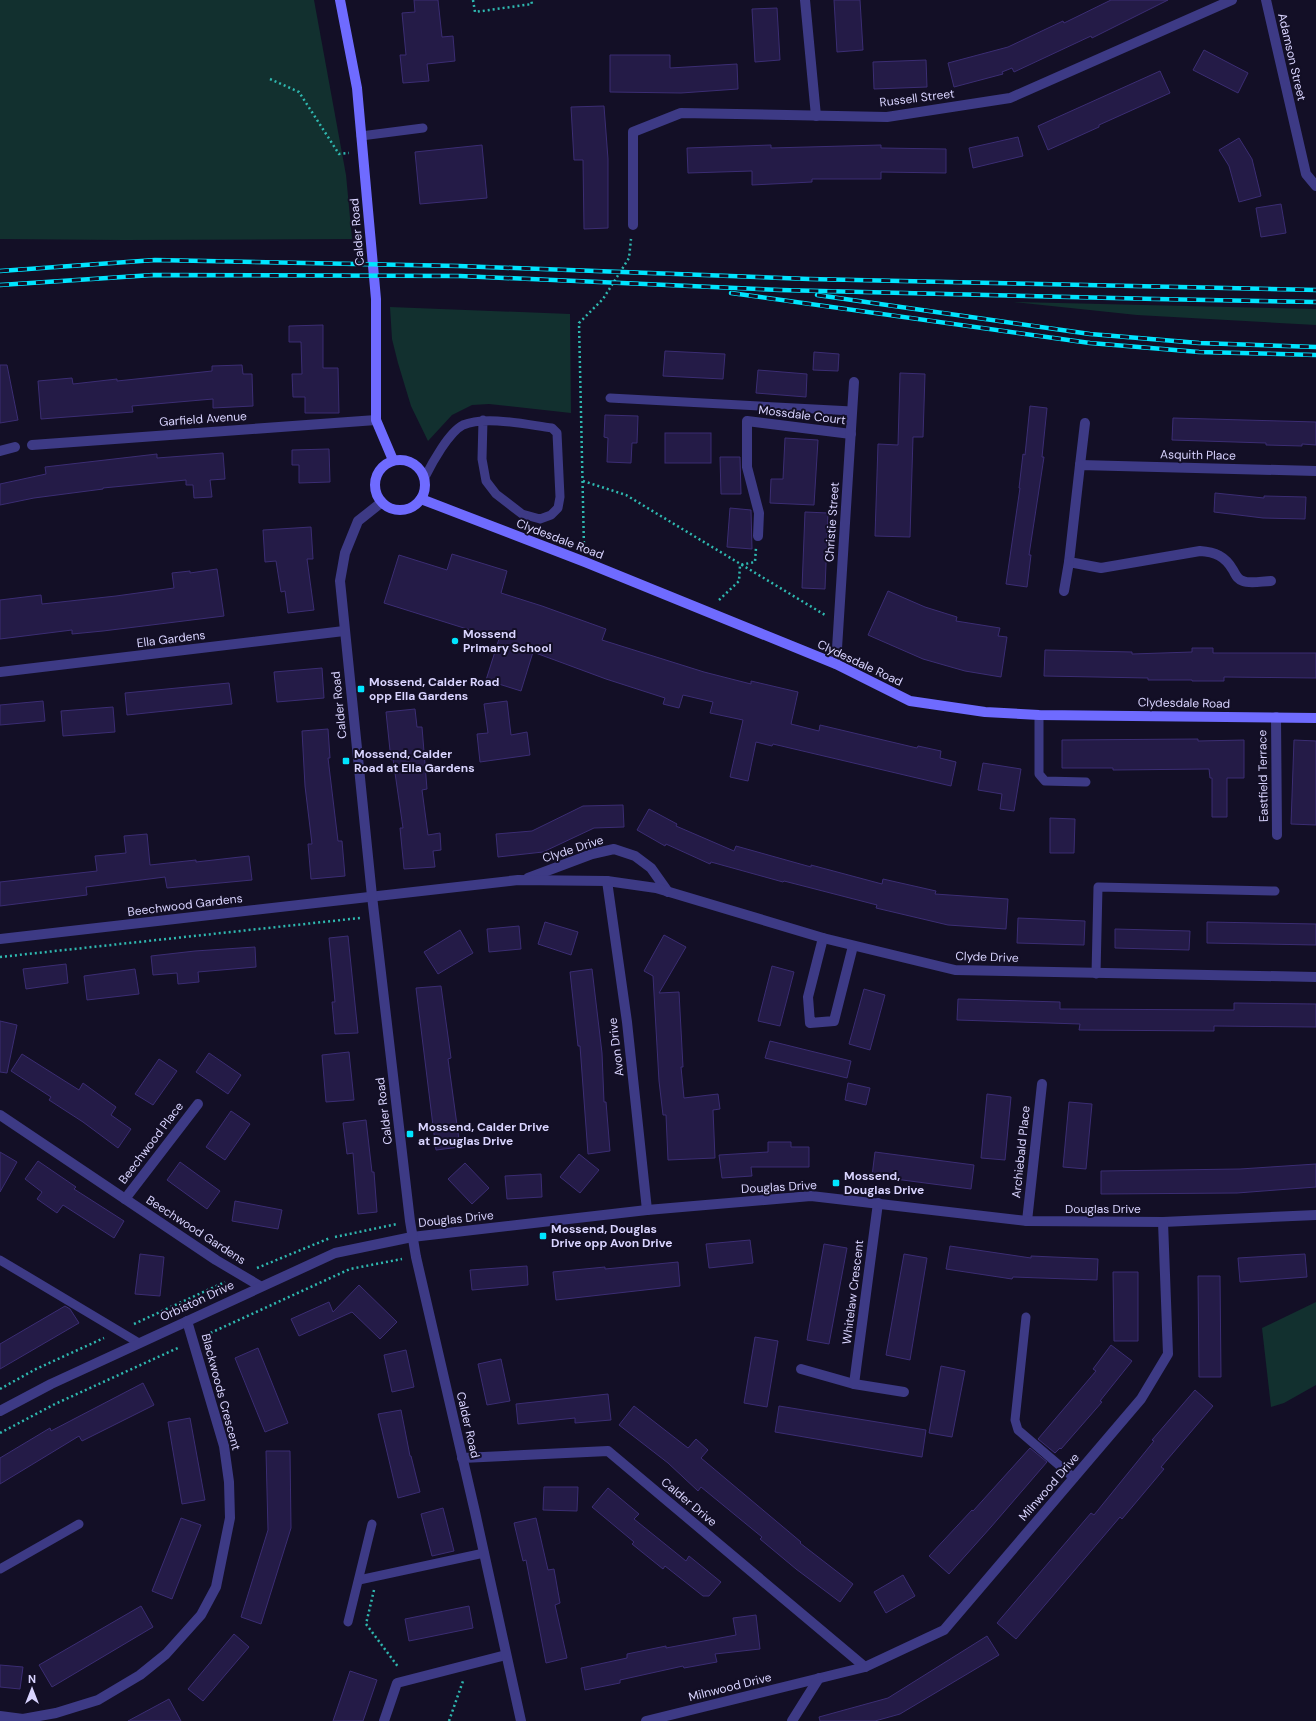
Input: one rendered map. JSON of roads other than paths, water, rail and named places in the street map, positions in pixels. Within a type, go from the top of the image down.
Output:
[{"type":"main road","name":"Calder Road","points":[[340,0],[357,88],[376,299],[376,420],[393,460]]},
{"type":"main road","points":[[393,460],[409,461],[416,464],[425,477],[426,485],[421,499],[416,505],[402,510],[395,510],[382,502],[377,495],[375,487],[376,478],[379,471],[385,464],[393,460]]},
{"type":"main road","name":"Clydesdale Road","points":[[421,499],[585,562],[836,664],[910,701],[985,712],[1039,715],[1316,718]]},
{"type":"street","points":[[805,0],[816,116]]},
{"type":"street","name":"Russell Street","points":[[633,225],[633,132],[681,113],[887,117],[1010,98],[1232,0]]},
{"type":"street","name":"Adamson Street","points":[[1266,0],[1306,174],[1316,186]]},
{"type":"street","name":"Christie Street","points":[[836,664],[854,382]]},
{"type":"street","name":"Garfield Avenue","points":[[32,445],[376,420]]},
{"type":"street","name":"Mossdale Court","points":[[758,536],[759,513],[747,467],[747,421],[851,434]]},
{"type":"street","points":[[1064,591],[1069,562],[1085,423]]},
{"type":"street","points":[[0,451],[15,447]]},
{"type":"street","name":"Asquith Place","points":[[1080,465],[1316,471]]},
{"type":"street","name":"Calder Road","points":[[382,502],[358,521],[345,553],[340,581],[372,896],[412,1237],[521,1721]]},
{"type":"street","points":[[1069,562],[1101,568],[1200,551],[1211,552],[1221,555],[1230,565],[1238,578],[1244,582],[1271,581]]},
{"type":"street","name":"Ella Gardens","points":[[0,672],[344,631]]},
{"type":"street","name":"Eastfield Terrace","points":[[1276,717],[1277,835]]},
{"type":"street","name":"Clyde Drive","points":[[372,896],[518,880],[532,877],[565,863],[592,854],[614,849],[636,856],[652,868],[668,892]]},
{"type":"street","name":"Clyde Drive","points":[[518,880],[607,881],[656,888],[823,938],[955,970],[1096,974],[1316,977]]},
{"type":"street","name":"Avon Drive","points":[[607,881],[627,1022],[648,1210]]},
{"type":"street","name":"Beechwood Gardens","points":[[0,939],[372,896]]},
{"type":"street","points":[[823,938],[808,997],[810,1023],[834,1021],[853,946]]},
{"type":"street","name":"Archiebald Place","points":[[1027,1221],[1042,1084]]},
{"type":"street","name":"Beechwood Place","points":[[125,1199],[198,1104]]},
{"type":"street","name":"Beechwood Gardens","points":[[0,1115],[240,1275],[260,1286]]},
{"type":"street","name":"Douglas Drive","points":[[412,1237],[648,1210],[811,1196],[1027,1221],[1163,1222],[1316,1215]]},
{"type":"street","name":"Whitelaw Crescent","points":[[854,1384],[878,1203]]},
{"type":"street","name":"Milnwood Drive","points":[[646,1721],[865,1667],[944,1630],[1141,1399],[1168,1354],[1163,1222]]},
{"type":"street","name":"Orbiston Drive","points":[[0,1411],[51,1384],[260,1286],[335,1253],[412,1237]]},
{"type":"street","name":"Blackwoods Crescent","points":[[0,1716],[23,1719],[56,1713],[98,1700],[140,1676],[166,1654],[201,1615],[216,1587],[230,1518],[229,1482],[224,1446],[187,1321]]},
{"type":"street","points":[[801,1370],[854,1384],[904,1392]]},
{"type":"street","name":"Calder Drive","points":[[462,1458],[608,1451],[865,1667]]},
{"type":"street","points":[[384,1721],[397,1683],[506,1655]]},
{"type":"street","points":[[792,1721],[819,1678]]},
{"type":"lane","points":[[361,136],[423,128]]},
{"type":"lane","points":[[610,398],[852,411]]},
{"type":"lane","points":[[425,477],[433,461],[449,438],[462,426],[483,420],[552,428],[557,433],[560,496],[558,508],[550,515],[540,519],[522,514],[496,494],[486,481],[482,459],[483,420]]},
{"type":"lane","points":[[1039,715],[1039,774],[1041,778],[1045,781],[1086,782]]},
{"type":"lane","points":[[1096,974],[1098,887],[1275,891]]},
{"type":"lane","points":[[0,1260],[139,1343]]},
{"type":"lane","points":[[1026,1317],[1015,1420],[1018,1430],[1074,1478]]},
{"type":"lane","points":[[0,1569],[79,1524]]},
{"type":"lane","points":[[348,1622],[372,1524]]},
{"type":"lane","points":[[359,1580],[484,1553]]},
{"type":"railway","points":[[0,271],[155,260],[459,266],[809,279],[1316,290]]},
{"type":"railway","points":[[0,285],[153,275],[460,276],[780,290],[1316,302]]},
{"type":"railway","points":[[731,293],[1090,343],[1199,352],[1316,355]]},
{"type":"railway","points":[[817,295],[1090,334],[1199,343],[1316,347]]},
{"type":"place","name":"Mossend Primary School","points":[[455,641]]},
{"type":"place","name":"Mossend, Calder Road opp Ella Gardens","points":[[361,689]]},
{"type":"place","name":"Mossend, Calder Road at Ella Gardens","points":[[346,761]]},
{"type":"place","name":"Mossend, Calder Drive at Douglas Drive","points":[[410,1134]]},
{"type":"place","name":"Mossend, Douglas Drive","points":[[836,1183]]},
{"type":"place","name":"Mossend, Douglas Drive opp Avon Drive","points":[[543,1236]]}]
